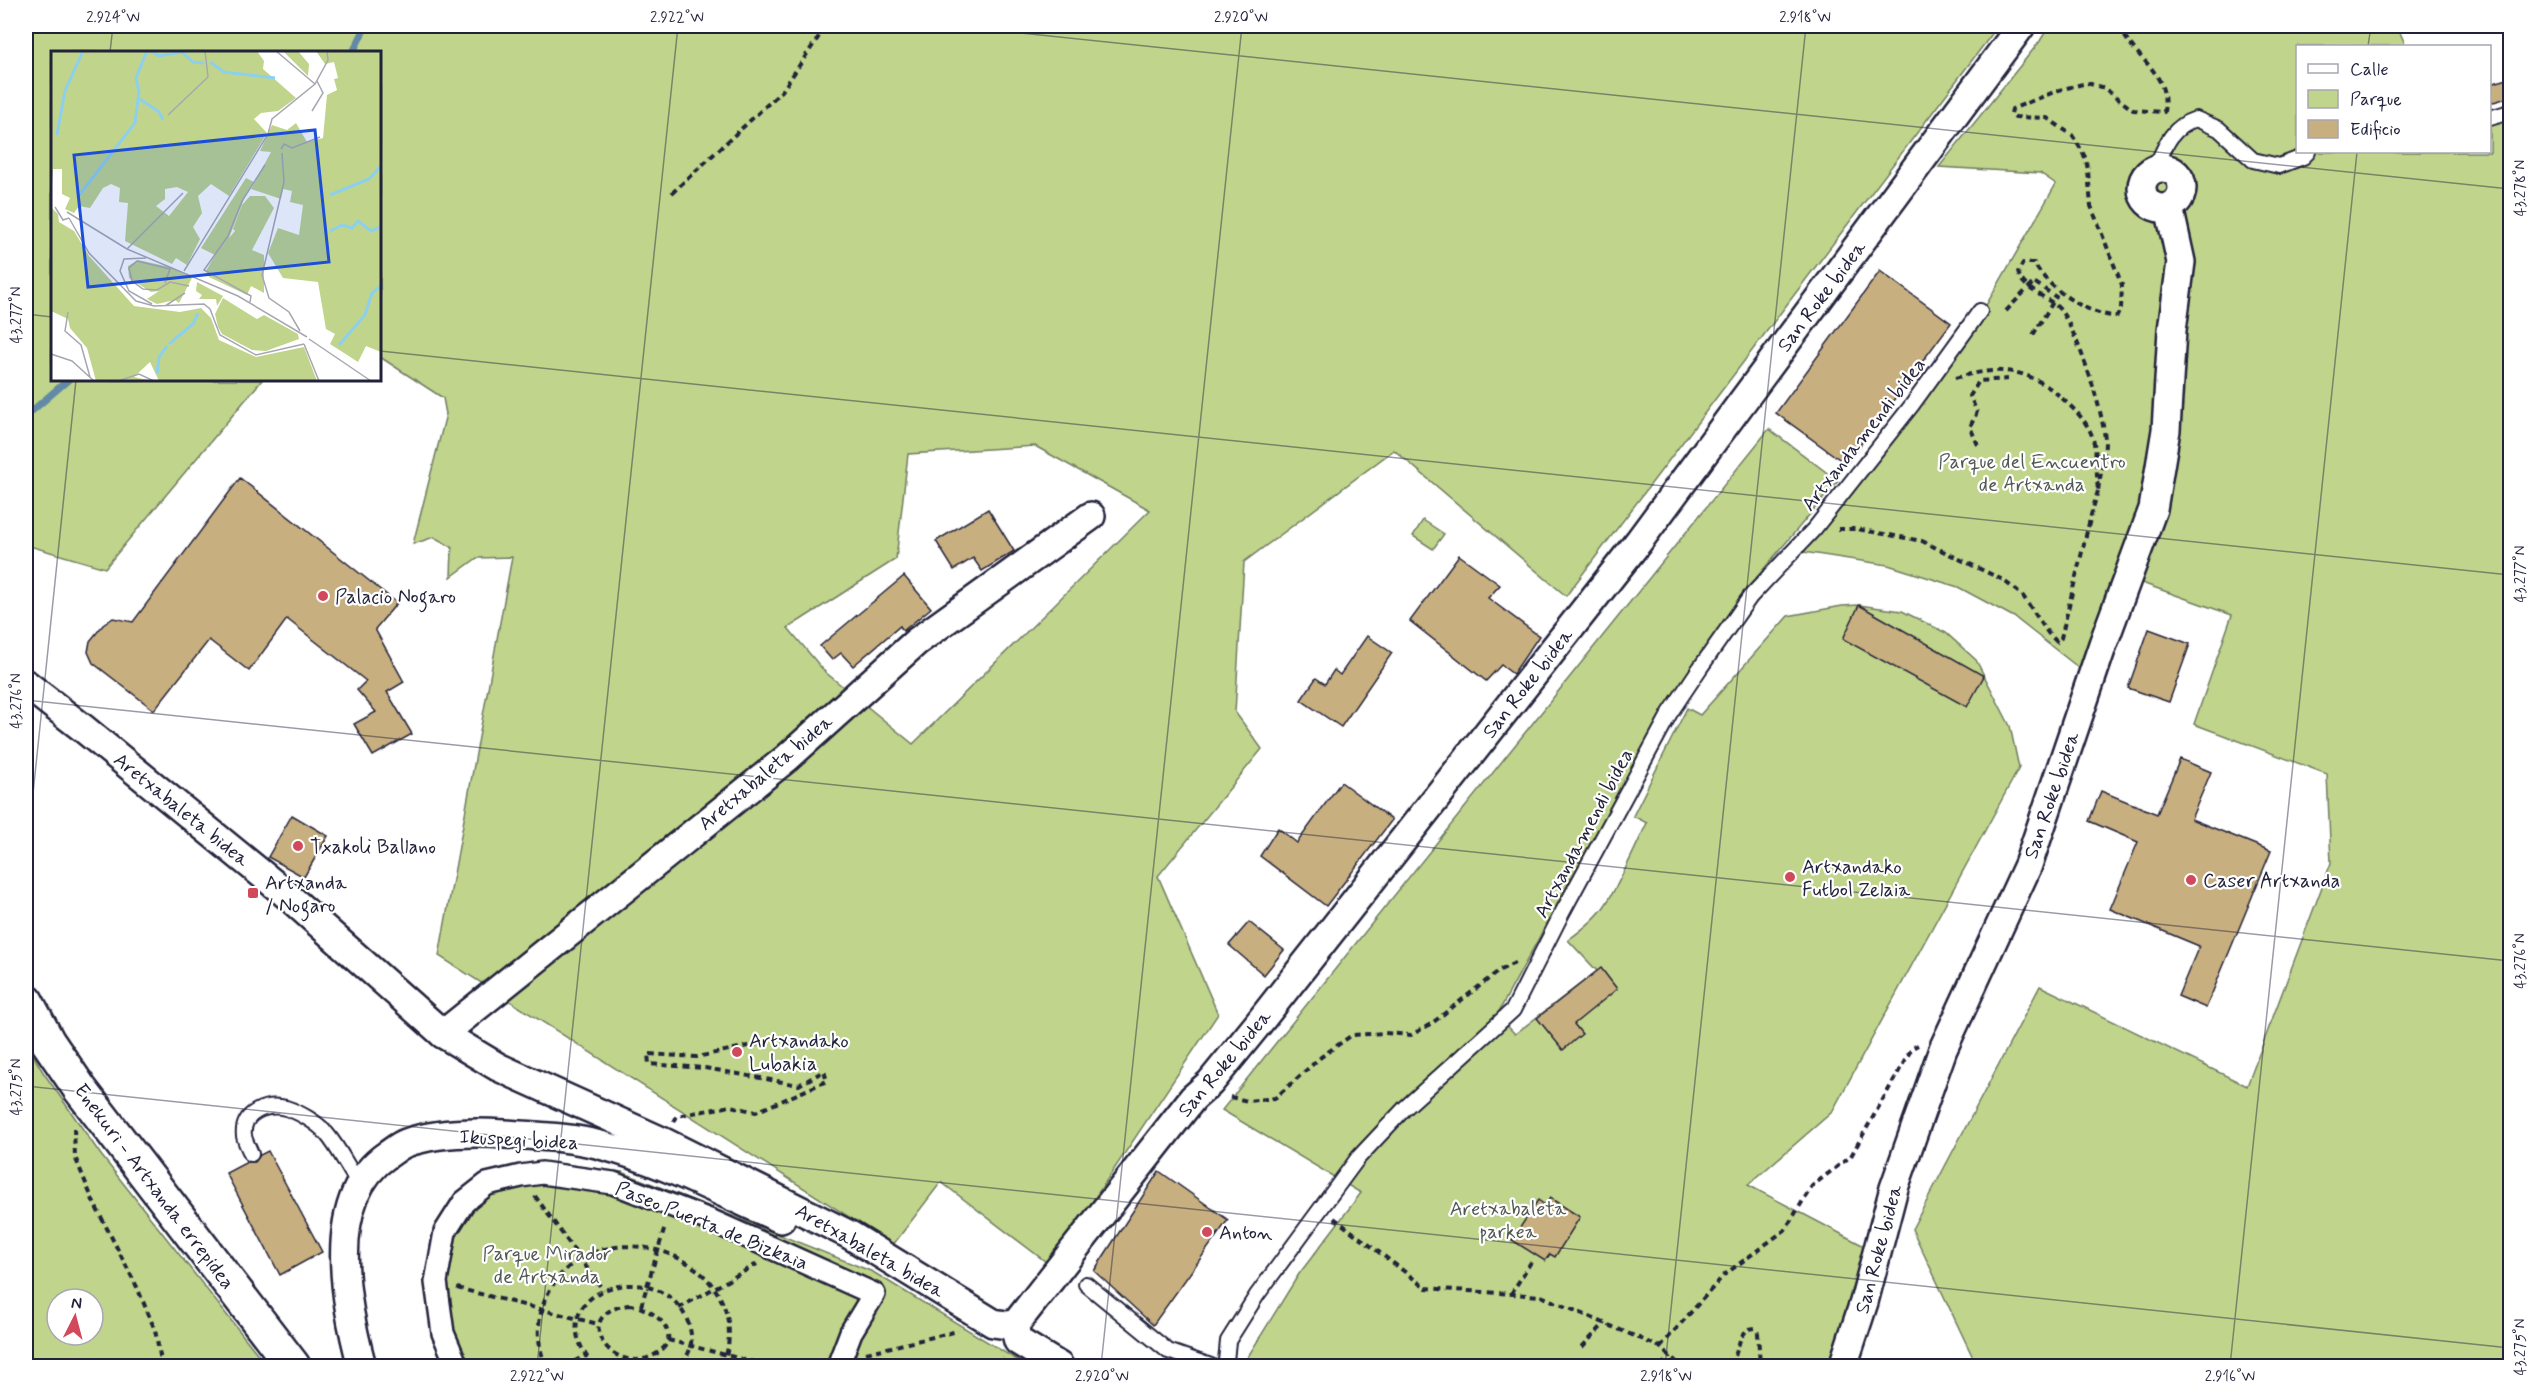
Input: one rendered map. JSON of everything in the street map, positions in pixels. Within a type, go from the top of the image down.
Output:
[{"type":"street","name":"San Roke bidea","points":[[1004,1324],[1193,1098],[1210,1083],[1640,541],[2020,26]]},
{"type":"street","name":"San Roke bidea","points":[[1844,1366],[1864,1302],[1894,1188],[1943,1049],[2028,865],[2103,644],[2153,509],[2166,430],[2172,330],[2181,262],[2169,207],[2155,207],[2142,192],[2144,179],[2155,169]]},
{"type":"street","name":"Aretxabaleta bidea","points":[[443,1034],[787,758],[916,642],[1091,516]]},
{"type":"street","name":"Aretxabaleta bidea","points":[[26,684],[280,889],[443,1034],[498,1066],[664,1142],[850,1234],[1004,1324],[1018,1341],[1059,1366]]},
{"type":"street","name":"Enekuri - Artxanda errepidea","points":[[26,1001],[48,1042],[80,1089],[293,1366]]},
{"type":"street","name":"Ikuspegi bidea","points":[[362,1366],[350,1321],[345,1261],[349,1212],[359,1184],[376,1162],[405,1143],[442,1136],[484,1133],[569,1139],[605,1146],[649,1161],[872,1260],[896,1261]]},
{"type":"street","name":"Paseo Puerta de Bizkaia","points":[[457,1366],[443,1333],[436,1282],[445,1232],[464,1202],[487,1184],[542,1173],[613,1183],[672,1205],[874,1294],[851,1332],[839,1364]]},
{"type":"lane","points":[[2491,118],[2511,112]]},
{"type":"lane","name":"San Roke bidea","points":[[2155,169],[2172,136],[2182,123],[2196,119],[2219,129],[2253,160],[2279,166],[2307,153]]},
{"type":"lane","name":"Artxandamendi bidea","points":[[1230,1366],[1226,1361],[1228,1341],[1257,1295],[1358,1158],[1405,1108],[1514,1010],[1670,713],[1750,597],[1815,528],[1980,311]]},
{"type":"lane","points":[[251,1154],[244,1136],[245,1124],[250,1114],[266,1107],[286,1108],[326,1132],[359,1184]]},
{"type":"lane","points":[[1086,1284],[1168,1351],[1211,1366]]},
{"type":"path","points":[[735,26],[751,26]]},
{"type":"path","points":[[672,193],[782,91],[826,26]]},
{"type":"path","points":[[1815,528],[1857,529],[1922,541],[2003,580],[2023,596],[2048,633],[2057,642],[2061,638],[2098,491],[2105,441],[2101,417],[2069,325],[2060,309],[2024,283],[2018,272],[2023,263],[2034,263],[2048,283],[2063,294],[2092,311],[2108,316],[2117,316],[2121,308],[2122,285],[2093,213],[2086,159],[2076,140],[2062,127],[2047,118],[2015,117],[2011,114],[2012,109],[2040,97],[2087,83],[2104,88],[2133,110],[2164,112],[2163,85],[2120,26]]},
{"type":"path","points":[[2006,311],[2034,282],[2056,297],[2033,335]]},
{"type":"path","points":[[1929,381],[1951,379],[1982,371],[2010,370],[2042,382],[2081,417],[2091,433],[2098,491]]},
{"type":"path","points":[[1978,445],[1970,427],[1977,412],[1970,396],[1978,381],[2008,379]]},
{"type":"path","points":[[1210,1083],[1222,1094],[1235,1099],[1262,1101],[1275,1098],[1321,1057],[1352,1035],[1385,1033],[1411,1035],[1431,1024],[1500,969],[1515,962],[1540,957]]},
{"type":"path","points":[[677,1116],[731,1106],[756,1112],[827,1081],[824,1071],[799,1085],[705,1068],[649,1064],[648,1054],[697,1057],[766,1042]]},
{"type":"path","points":[[1660,1347],[1724,1275],[1785,1230],[1812,1186],[1851,1156],[1912,1048],[1923,1044],[1943,1049]]},
{"type":"path","points":[[73,1117],[75,1157],[94,1203],[137,1287],[150,1319],[162,1366]]},
{"type":"path","points":[[521,1176],[603,1290]]},
{"type":"path","points":[[641,1306],[672,1205]]},
{"type":"path","points":[[1321,1208],[1426,1288],[1541,1296],[1660,1347],[1681,1366]]},
{"type":"path","points":[[546,1366],[541,1354],[538,1331],[541,1309],[549,1289],[563,1271],[580,1257],[605,1248],[632,1246],[680,1258],[700,1270],[714,1288],[725,1309],[729,1333],[727,1356],[723,1366]]},
{"type":"path","points":[[679,1308],[780,1251]]},
{"type":"path","points":[[1510,1294],[1531,1262]]},
{"type":"path","points":[[436,1282],[598,1324]]},
{"type":"path","points":[[594,1366],[585,1356],[575,1332],[576,1318],[583,1306],[603,1290],[619,1285],[647,1287],[660,1292],[679,1308],[688,1321],[692,1335],[692,1347],[686,1360],[679,1366]]},
{"type":"path","points":[[619,1306],[641,1306],[663,1322],[668,1341],[655,1355],[636,1360],[617,1356],[602,1342],[598,1334],[598,1324],[602,1316],[619,1306]]},
{"type":"path","points":[[1582,1347],[1605,1323]]},
{"type":"path","points":[[839,1364],[862,1353],[1004,1324]]},
{"type":"path","points":[[1732,1366],[1741,1337],[1748,1329],[1755,1328],[1758,1333],[1760,1366]]},
{"type":"path","points":[[668,1341],[769,1366]]},
{"type":"path","points":[[565,1366],[585,1356]]},
{"type":"path","points":[[1661,1366],[1670,1356]]},
{"type":"path","points":[[624,1366],[626,1359]]},
{"type":"green space","points":[[26,26],[1998,26],[1566,596],[1394,450],[1244,562],[1235,712],[1262,749],[1158,876],[1218,1014],[1050,1265],[941,1182],[893,1245],[439,956],[512,557],[477,558],[451,577],[452,547],[434,537],[413,544],[446,414],[443,398],[381,358],[381,51],[51,51],[51,381],[261,381],[105,568],[26,545]],"holes":[[[1035,446],[1150,510],[913,744],[825,672],[788,628],[896,559],[908,454]]]},
{"type":"green space","name":"Parque del Encuentro de Artxanda","points":[[2049,26],[2397,26],[2406,45],[2296,45],[2296,153],[2491,153],[2491,117],[2510,114],[2510,1366],[1977,1366],[1912,1229],[2040,986],[2247,1086],[2331,863],[2327,774],[2194,724],[2232,615],[2139,582],[2102,686],[2014,617],[1958,587],[1888,565],[1803,552],[1985,307],[2056,184],[2040,173],[1939,167],[2040,41]]},
{"type":"green space","name":"Aretxabaleta parkea","points":[[1769,429],[1838,481],[1740,597],[1658,719],[1497,1015],[1515,1034],[1597,971],[1568,940],[1598,914],[1623,875],[1647,823],[1633,816],[1687,708],[1700,715],[1788,616],[1859,605],[1902,611],[1946,633],[1976,660],[2010,726],[2019,768],[1832,1112],[1748,1185],[1866,1247],[1835,1366],[1261,1366],[1247,1358],[1299,1274],[1361,1193],[1222,1110]]},
{"type":"green space","points":[[1423,520],[1444,534],[1433,549],[1413,536]]},
{"type":"green space","points":[[26,1043],[43,1072],[101,1155],[267,1366],[26,1366]]},
{"type":"green space","name":"Parque Mirador de Artxanda","points":[[544,1162],[622,1172],[873,1272],[1027,1366],[449,1366],[435,1311],[428,1262],[434,1233],[440,1219],[458,1194],[469,1184],[504,1170]]},
{"type":"building","points":[[2511,78],[2511,97],[2491,103],[2491,84]]},
{"type":"building","points":[[1880,271],[1951,323],[1846,464],[1776,413]]},
{"type":"building","name":"Palacio Nogaro","points":[[240,478],[397,603],[375,629],[404,682],[387,692],[412,734],[373,756],[354,724],[376,712],[357,690],[366,681],[287,619],[249,671],[209,640],[154,710],[93,663],[88,652],[90,641],[103,625],[113,618],[133,622]]},
{"type":"building","points":[[988,509],[1014,551],[982,571],[973,558],[954,570],[936,541]]},
{"type":"building","points":[[1459,555],[1500,585],[1488,598],[1539,636],[1513,674],[1501,665],[1486,681],[1410,621]]},
{"type":"building","points":[[904,576],[931,608],[903,631],[900,626],[853,666],[841,653],[832,660],[820,646]]},
{"type":"building","points":[[1859,605],[1984,676],[1967,707],[1843,639]]},
{"type":"building","points":[[2149,629],[2190,644],[2169,702],[2128,688]]},
{"type":"building","points":[[1367,636],[1392,653],[1341,727],[1301,700],[1316,678],[1325,684],[1334,670],[1340,675]]},
{"type":"building","name":"Caser Artxanda","points":[[2180,759],[2211,772],[2191,819],[2271,851],[2206,1008],[2178,996],[2199,946],[2110,909],[2138,842],[2089,821],[2101,791],[2157,814]]},
{"type":"building","points":[[1341,782],[1392,820],[1326,906],[1260,856],[1278,828],[1297,843]]},
{"type":"building","name":"Txakoli Ballano","points":[[292,815],[328,836],[304,877],[268,857]]},
{"type":"building","points":[[1249,922],[1284,950],[1264,975],[1229,945]]},
{"type":"building","points":[[1601,968],[1617,989],[1574,1024],[1582,1034],[1563,1050],[1537,1018]]},
{"type":"building","points":[[268,1151],[322,1252],[280,1275],[226,1173],[247,1162],[255,1162],[260,1155]]},
{"type":"building","points":[[1159,1171],[1228,1220],[1153,1325],[1094,1271]]},
{"type":"building","points":[[1550,1198],[1580,1217],[1555,1257],[1550,1254],[1545,1261],[1512,1240],[1538,1200],[1545,1205]]},
{"type":"waterway","points":[[354,51],[366,26]]},
{"type":"waterway","points":[[26,416],[67,381]]},
{"type":"place","name":"Palacio Nogaro","points":[[323,596]]},
{"type":"place","name":"Txakoli Ballano","points":[[298,846]]},
{"type":"place","name":"Artxandako Futbol Zelaia","points":[[1790,877]]},
{"type":"place","name":"Caser Artxanda","points":[[2191,880]]},
{"type":"place","name":"Artxanda / Nogaro","points":[[253,893]]},
{"type":"place","name":"Artxandako Lubakia","points":[[737,1052]]},
{"type":"place","name":"Anton","points":[[1207,1232]]}]
